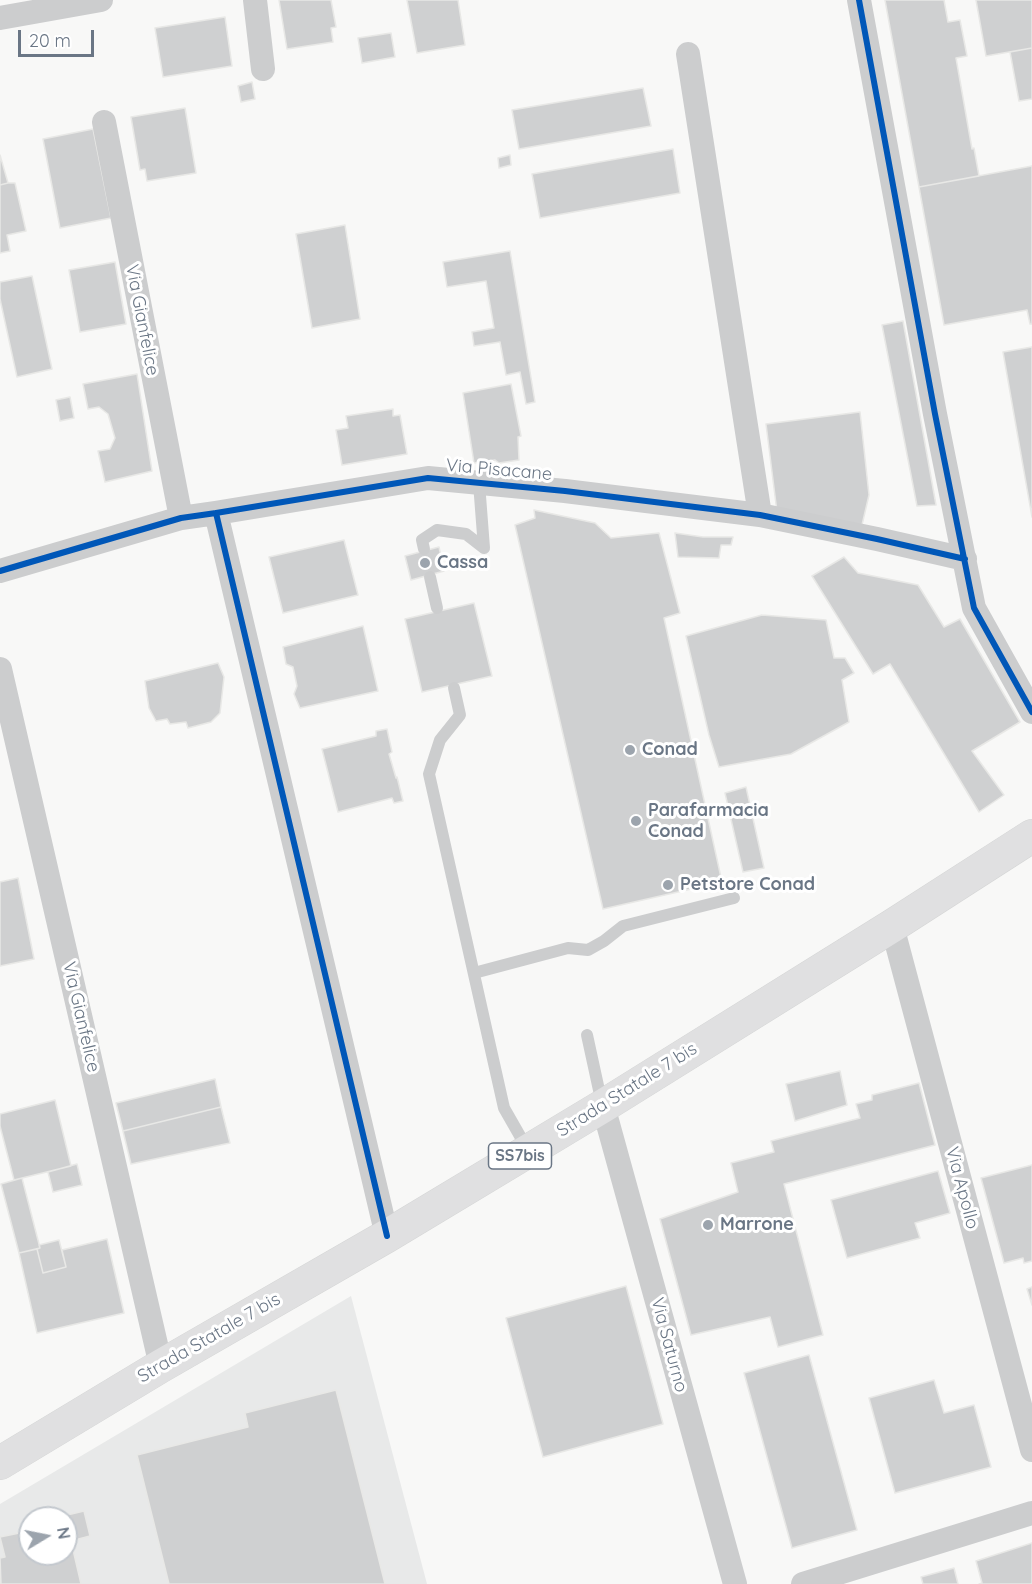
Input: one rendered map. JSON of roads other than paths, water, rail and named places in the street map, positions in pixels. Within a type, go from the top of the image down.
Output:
[{"type":"main road","name":"Strada Statale 7 bis","points":[[0,1463],[529,1151],[892,926],[1032,836]]},
{"type":"street","points":[[0,18],[102,0]]},
{"type":"street","points":[[255,0],[263,69]]},
{"type":"street","points":[[859,0],[933,402],[974,608],[1032,712]]},
{"type":"street","points":[[688,54],[760,515]]},
{"type":"street","name":"Via Gianfelice","points":[[104,122],[181,518]]},
{"type":"street","name":"Via Pisacane","points":[[0,571],[181,518],[428,478],[565,491],[760,515],[964,559]]},
{"type":"street","points":[[216,513],[387,1236]]},
{"type":"street","name":"Via Gianfelice","points":[[0,669],[161,1366]]},
{"type":"street","name":"Via Apollo","points":[[892,926],[1032,1450]]},
{"type":"street","name":"Via Saturno","points":[[603,1106],[735,1584]]},
{"type":"street","points":[[803,1584],[1032,1513]]},
{"type":"lane","points":[[424,549],[422,540],[437,530],[466,534],[484,548],[479,483]]},
{"type":"lane","points":[[430,577],[437,608]]},
{"type":"lane","points":[[454,688],[460,715],[440,740],[429,774],[504,1108],[529,1151]]},
{"type":"lane","points":[[474,973],[568,948],[588,950],[623,927],[734,898]]},
{"type":"lane","points":[[587,1035],[603,1106]]},
{"type":"place","name":"Cassa","points":[[425,563]]},
{"type":"place","name":"Conad","points":[[630,750]]},
{"type":"place","name":"Parafarmacia Conad","points":[[636,821]]},
{"type":"place","name":"Petstore Conad","points":[[668,885]]},
{"type":"place","name":"Marrone","points":[[708,1225]]}]
